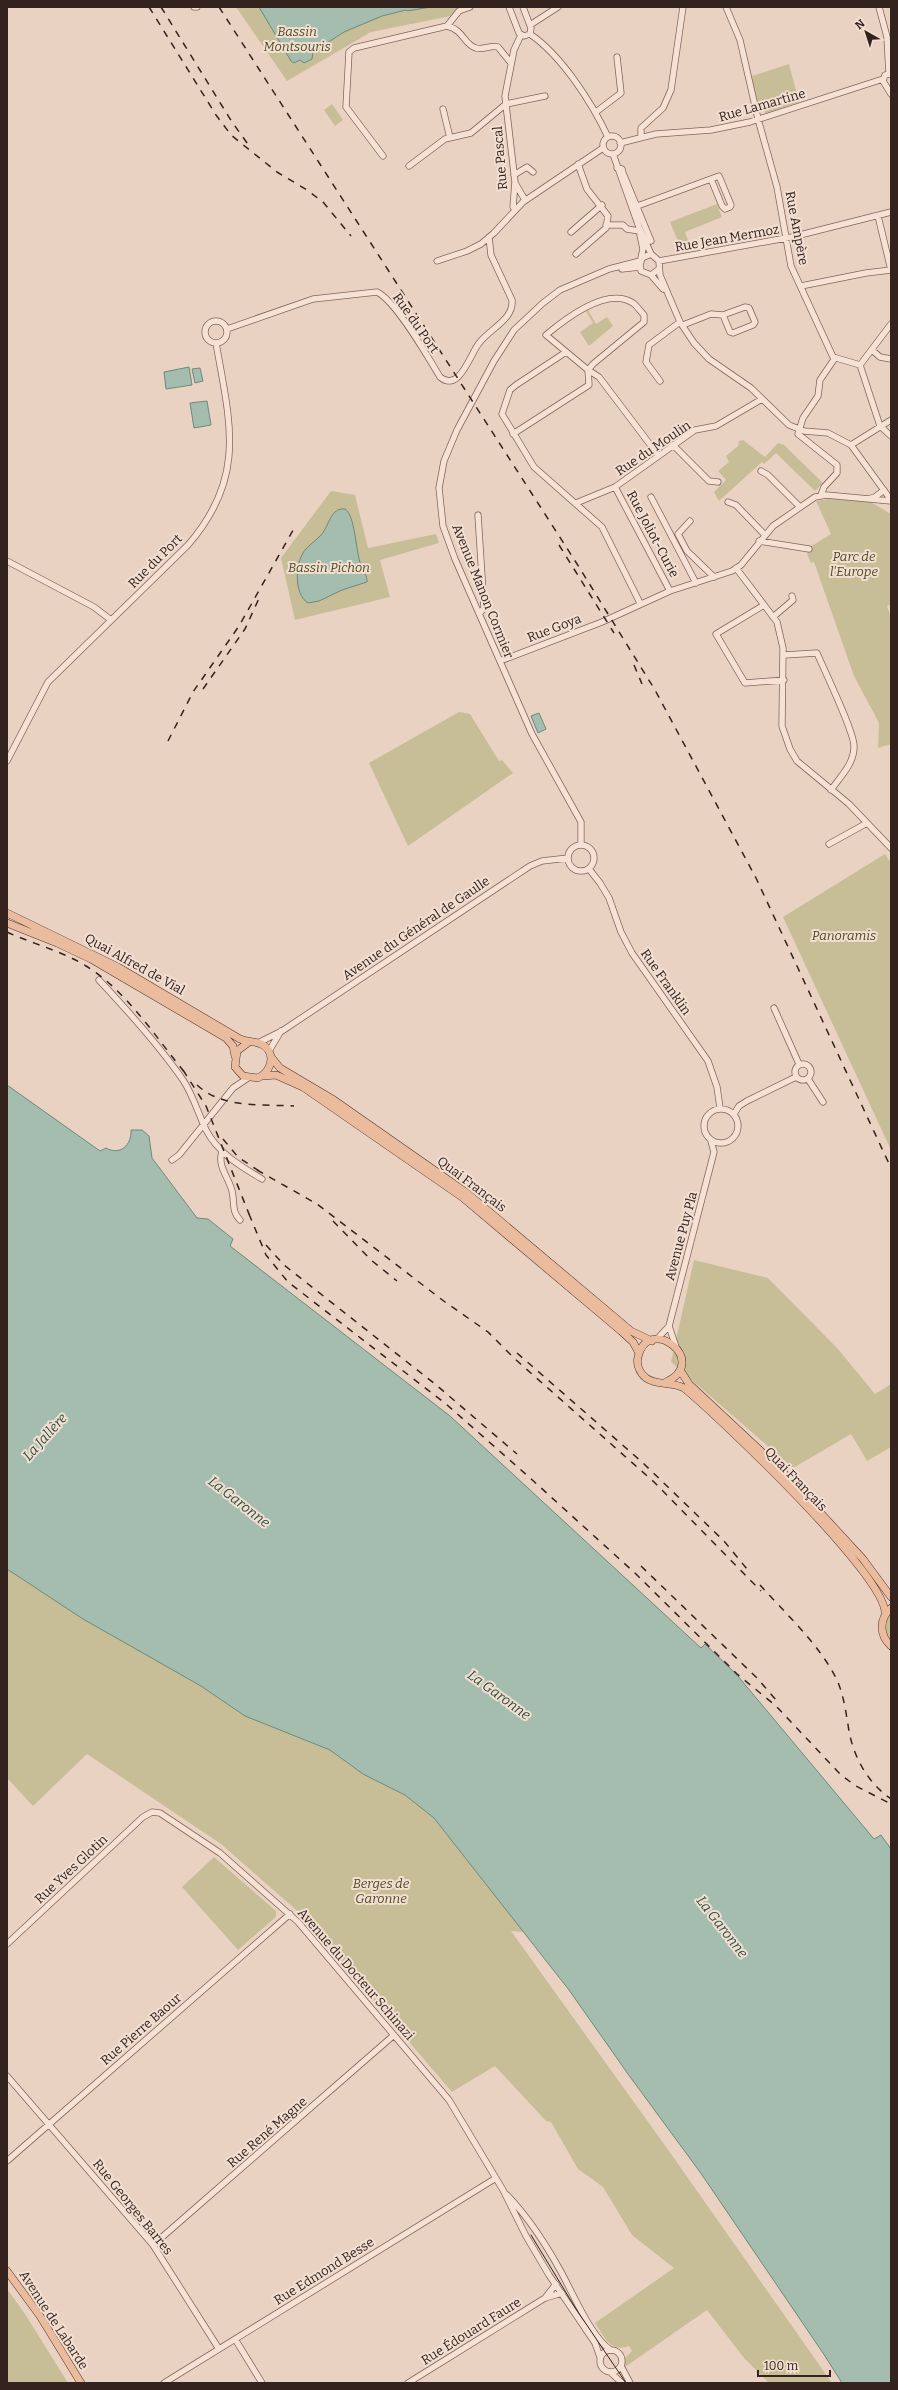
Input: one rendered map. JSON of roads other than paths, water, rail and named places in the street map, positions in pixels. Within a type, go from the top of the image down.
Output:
[{"type":"main road","name":"Quai Alfred de Vial","points":[[7,913],[104,960],[239,1038],[249,1042]]},
{"type":"main road","name":"Quai Alfred de Vial","points":[[7,923],[75,951],[159,997],[226,1038],[232,1046],[235,1056]]},
{"type":"main road","points":[[249,1042],[258,1043],[270,1054],[270,1068],[263,1076],[248,1078],[243,1076],[235,1067],[235,1056],[240,1047],[249,1042]]},
{"type":"main road","name":"Quai Français","points":[[270,1054],[280,1068],[327,1096],[467,1193],[636,1335],[654,1340]]},
{"type":"main road","name":"Quai Français","points":[[263,1076],[276,1075],[303,1087],[462,1197],[621,1330],[633,1342],[639,1353]]},
{"type":"main road","points":[[654,1340],[664,1340],[676,1346],[681,1358],[680,1370],[672,1380],[666,1382],[653,1382],[643,1376],[638,1365],[639,1353],[654,1340]]},
{"type":"main road","name":"Quai Français","points":[[680,1370],[689,1384],[769,1459],[800,1492],[863,1560],[891,1597]]},
{"type":"main road","name":"Quai Français","points":[[666,1382],[676,1384],[689,1392],[773,1471],[858,1563],[882,1597],[885,1604],[885,1614],[882,1628],[883,1636],[891,1646]]},
{"type":"main road","points":[[885,1614],[891,1608]]},
{"type":"main road","name":"Avenue de Labarde","points":[[7,2271],[40,2316],[81,2383]]},
{"type":"street","points":[[448,26],[459,11],[470,7]]},
{"type":"street","points":[[508,7],[521,35],[530,34],[542,43],[580,87],[596,112],[608,137]]},
{"type":"street","points":[[523,7],[530,25],[530,34]]},
{"type":"street","points":[[530,25],[558,7]]},
{"type":"street","points":[[641,137],[641,128],[663,108],[671,90],[683,7]]},
{"type":"street","name":"Rue Ampère","points":[[726,7],[740,40],[758,119],[777,187],[788,238],[791,266],[829,349],[835,358]]},
{"type":"street","points":[[879,7],[887,37],[890,74],[883,79],[889,87],[891,94]]},
{"type":"street","points":[[383,156],[346,107],[349,52],[354,48],[448,26],[457,28],[471,46],[477,49],[491,46],[498,47],[511,63]]},
{"type":"street","name":"Rue Pascal","points":[[515,209],[513,207],[515,182],[505,96],[514,50],[521,35]]},
{"type":"street","points":[[596,112],[621,93],[617,57]]},
{"type":"street","name":"Rue Lamartine","points":[[620,143],[641,137],[711,130],[758,119],[883,79]]},
{"type":"street","points":[[409,166],[445,139],[471,132],[506,104],[526,98],[545,96]]},
{"type":"street","points":[[443,109],[450,138]]},
{"type":"street","points":[[608,137],[616,138],[620,143],[620,149],[613,154]]},
{"type":"street","points":[[608,137],[603,142],[603,148],[606,152],[613,154]]},
{"type":"street","points":[[436,261],[467,251],[489,237],[525,200],[603,148]]},
{"type":"street","points":[[613,154],[617,168],[648,241],[651,254],[659,261],[659,269],[667,294],[681,323],[694,343],[709,359],[740,380],[762,399],[789,426],[828,433],[851,445],[891,500]]},
{"type":"street","points":[[576,254],[606,225],[608,216],[602,205],[587,188],[578,164]]},
{"type":"street","points":[[514,175],[527,167],[533,172]]},
{"type":"street","points":[[635,208],[711,179],[719,176],[731,205],[730,207],[725,209],[722,206],[711,179]]},
{"type":"street","points":[[515,182],[525,200]]},
{"type":"street","points":[[572,232],[602,205]]},
{"type":"street","points":[[635,208],[644,249],[640,264],[644,273],[651,275],[667,294]]},
{"type":"street","name":"Rue Jean Mermoz","points":[[659,261],[788,238],[891,212]]},
{"type":"street","points":[[801,286],[891,270],[878,216]]},
{"type":"street","points":[[606,225],[624,224],[627,228],[639,229],[653,247]]},
{"type":"street","name":"Rue du Port","points":[[227,329],[313,299],[377,292],[386,298],[396,309],[440,377],[444,380],[451,380],[463,372],[479,342],[506,318],[513,307],[512,300],[491,255],[489,237]]},
{"type":"street","points":[[640,264],[644,256],[651,254]]},
{"type":"street","name":"Avenue Manon Cormier","points":[[581,845],[581,822],[542,755],[448,542],[441,511],[439,488],[449,447],[494,361],[514,330],[543,303],[560,290],[600,273],[640,264]]},
{"type":"street","points":[[651,275],[659,269]]},
{"type":"street","points":[[588,370],[644,322],[644,315],[632,303],[614,298],[592,305],[570,316],[546,335],[588,370],[599,377],[658,455]]},
{"type":"street","points":[[660,381],[646,362],[649,344],[681,323],[711,314],[723,316],[745,307],[749,308],[755,322],[753,325],[730,332],[723,316]]},
{"type":"street","points":[[219,321],[227,329],[225,338],[216,343],[207,338],[205,330],[209,324],[219,321]]},
{"type":"street","points":[[860,365],[891,324]]},
{"type":"street","name":"Rue du Port","points":[[7,760],[48,682],[188,545],[203,527],[219,501],[229,466],[230,438],[216,343]]},
{"type":"street","points":[[872,350],[880,357],[891,359]]},
{"type":"street","points":[[566,352],[510,390],[502,414],[534,467],[602,526],[640,603]]},
{"type":"street","points":[[821,496],[824,488],[838,473],[837,465],[798,434],[799,429],[803,418],[818,396],[820,380],[835,358],[860,365]]},
{"type":"street","points":[[860,365],[880,426],[891,436]]},
{"type":"street","points":[[513,434],[589,385],[588,370]]},
{"type":"street","name":"Rue du Moulin","points":[[576,502],[615,487],[695,430],[716,426],[762,399]]},
{"type":"street","points":[[851,445],[891,420]]},
{"type":"street","points":[[673,445],[709,481],[718,482]]},
{"type":"street","points":[[762,471],[768,475],[800,507]]},
{"type":"street","name":"Rue Joliot-Curie","points":[[615,487],[670,591]]},
{"type":"street","points":[[868,499],[875,497],[884,490]]},
{"type":"street","points":[[891,500],[821,496],[800,507],[764,534],[736,568],[777,622],[784,655],[782,726],[790,749],[797,761],[849,804],[891,848]]},
{"type":"street","points":[[651,497],[696,582]]},
{"type":"street","points":[[728,502],[736,505],[764,534]]},
{"type":"street","points":[[478,515],[484,610],[480,613]]},
{"type":"street","points":[[690,521],[678,534],[687,551],[714,577]]},
{"type":"street","points":[[759,541],[809,549]]},
{"type":"street","points":[[7,561],[94,607],[111,620]]},
{"type":"street","name":"Rue Goya","points":[[500,661],[602,622],[640,603],[670,591],[714,577],[736,568]]},
{"type":"street","points":[[469,590],[478,592],[482,588]]},
{"type":"street","points":[[773,617],[791,605],[793,600],[792,596]]},
{"type":"street","points":[[764,604],[716,634],[745,683],[784,680]]},
{"type":"street","points":[[784,655],[817,653],[855,746],[851,763],[831,790]]},
{"type":"street","points":[[829,844],[867,824]]},
{"type":"street","points":[[581,845],[589,848],[594,854],[594,863],[589,869],[581,872],[573,869],[568,858],[574,847],[581,845]]},
{"type":"street","name":"Avenue du Général de Gaulle","points":[[258,1043],[282,1031],[521,872],[542,861],[568,858]]},
{"type":"street","name":"Rue Franklin","points":[[589,869],[609,898],[619,926],[632,953],[708,1061],[717,1086],[720,1108]]},
{"type":"street","points":[[99,980],[146,1031],[182,1078],[213,1142],[222,1152],[262,1179]]},
{"type":"street","points":[[774,1008],[799,1064]]},
{"type":"street","name":"Avenue du Général de Gaulle","points":[[270,1054],[282,1031]]},
{"type":"street","points":[[796,1077],[795,1071],[799,1064]]},
{"type":"street","points":[[799,1064],[806,1064],[811,1069],[811,1074],[808,1079]]},
{"type":"street","points":[[734,1114],[739,1106],[747,1101],[796,1077]]},
{"type":"street","points":[[796,1077],[800,1080],[808,1079]]},
{"type":"street","points":[[172,1160],[179,1155],[233,1088],[248,1078]]},
{"type":"street","points":[[808,1079],[823,1102]]},
{"type":"street","points":[[714,1152],[724,1143],[731,1140],[738,1130],[738,1125],[734,1114],[720,1108],[710,1113],[704,1122],[705,1132],[711,1140],[724,1143]]},
{"type":"street","name":"Avenue Puy Pla","points":[[654,1340],[669,1326],[714,1152],[711,1140]]},
{"type":"street","points":[[222,1152],[221,1162],[232,1191],[234,1212],[240,1220]]},
{"type":"street","points":[[669,1326],[676,1346]]},
{"type":"street","name":"Avenue du Docteur Schinazi","points":[[152,1812],[160,1813],[220,1853],[290,1914],[449,2100],[503,2190],[526,2236],[595,2343],[600,2357]]},
{"type":"street","name":"Rue Yves Glotin","points":[[7,1944],[143,1817],[152,1812]]},
{"type":"street","name":"Rue Pierre Baour","points":[[7,2161],[290,1914]]},
{"type":"street","name":"Rue René Magne","points":[[153,2245],[394,2035]]},
{"type":"street","points":[[7,2076],[49,2124]]},
{"type":"street","name":"Rue Georges Barres","points":[[49,2124],[153,2245],[218,2349]]},
{"type":"street","name":"Rue Edmond Besse","points":[[164,2383],[496,2178]]},
{"type":"street","name":"Avenue du Docteur Schinazi","points":[[503,2190],[529,2218],[560,2269],[580,2307],[600,2339],[611,2350]]},
{"type":"street","name":"Rue Édouard Faure","points":[[545,2298],[556,2284]]},
{"type":"street","name":"Rue Édouard Faure","points":[[408,2383],[545,2298],[562,2293]]},
{"type":"street","points":[[235,2339],[262,2383]]},
{"type":"street","points":[[622,2383],[610,2372],[601,2367],[600,2357],[604,2352],[611,2350],[620,2355],[621,2366],[630,2383]]},
{"type":"street","points":[[610,2372],[617,2370],[621,2366]]},
{"type":"water","name":"Bassin Montsouris","points":[[259,7],[431,7],[406,10],[382,16],[344,32],[313,52],[312,59],[304,63],[300,60],[294,63],[291,61]]},
{"type":"water","points":[[189,367],[192,385],[166,389],[164,372]]},
{"type":"water","points":[[200,368],[203,381],[195,383],[192,369]]},
{"type":"water","points":[[207,401],[211,425],[194,428],[190,403]]},
{"type":"water","name":"Bassin Pichon","points":[[340,509],[345,509],[351,518],[361,565],[367,582],[342,590],[319,601],[308,603],[303,599],[300,592],[297,577],[302,554],[322,534],[333,514]]},
{"type":"water","points":[[539,713],[546,729],[538,733],[531,716]]},
{"type":"water","points":[[7,1085],[100,1151],[106,1148],[116,1151],[124,1148],[131,1135],[131,1130],[142,1130],[149,1136],[152,1158],[197,1218],[208,1219],[233,1239],[230,1246],[450,1416],[701,1648],[705,1644],[737,1675],[874,1839],[881,1835],[891,1849],[891,2383],[842,2383],[700,2172],[569,1990],[434,1818],[405,1795],[363,1774],[330,1750],[245,1716],[201,1686],[83,1619],[7,1569]]},
{"type":"tram line","points":[[531,2235],[576,2309],[626,2383]]},
{"type":"railway","points":[[149,7],[216,115],[231,135],[277,172],[307,190],[323,202],[351,236]]},
{"type":"railway","points":[[161,7],[232,122],[250,147]]},
{"type":"railway","points":[[219,7],[579,567],[655,690],[756,878],[891,1168]]},
{"type":"railway","points":[[168,741],[193,692],[239,626],[296,525]]},
{"type":"railway","points":[[559,545],[614,633]]},
{"type":"railway","points":[[203,689],[245,629],[261,594]]},
{"type":"railway","points":[[634,665],[642,684]]},
{"type":"railway","points":[[7,932],[67,956],[101,976],[128,1001],[186,1074]]},
{"type":"railway","points":[[183,1070],[206,1106],[251,1219]]},
{"type":"railway","points":[[197,1085],[207,1093],[230,1102],[256,1105],[294,1106]]},
{"type":"railway","points":[[223,1139],[238,1157],[262,1173]]},
{"type":"railway","points":[[257,1170],[317,1204],[445,1302],[488,1332],[515,1359],[654,1482],[761,1591]]},
{"type":"railway","points":[[249,1214],[266,1255],[288,1282],[446,1404],[636,1574],[737,1674],[776,1706],[841,1775],[856,1786],[891,1804]]},
{"type":"railway","points":[[333,1221],[371,1260],[397,1281]]},
{"type":"railway","points":[[266,1245],[284,1265],[435,1384],[517,1454]]},
{"type":"railway","points":[[517,1353],[642,1462],[724,1541],[747,1569]]},
{"type":"railway","points":[[641,1566],[757,1678],[777,1701]]},
{"type":"railway","points":[[760,1585],[802,1630],[830,1667],[841,1692],[851,1741],[858,1760],[869,1778],[891,1799]]},
{"type":"park label","name":"Parc de l'Europe","points":[[854,564]]},
{"type":"park label","name":"Panoramis","points":[[844,935]]},
{"type":"park label","name":"Berges de Garonne","points":[[381,1890]]},
{"type":"water label","name":"La Jallère","points":[[45,1437]]},
{"type":"water label","name":"La Garonne","points":[[239,1502]]},
{"type":"water label","name":"La Garonne","points":[[499,1695]]},
{"type":"water label","name":"La Garonne","points":[[722,1927]]}]
